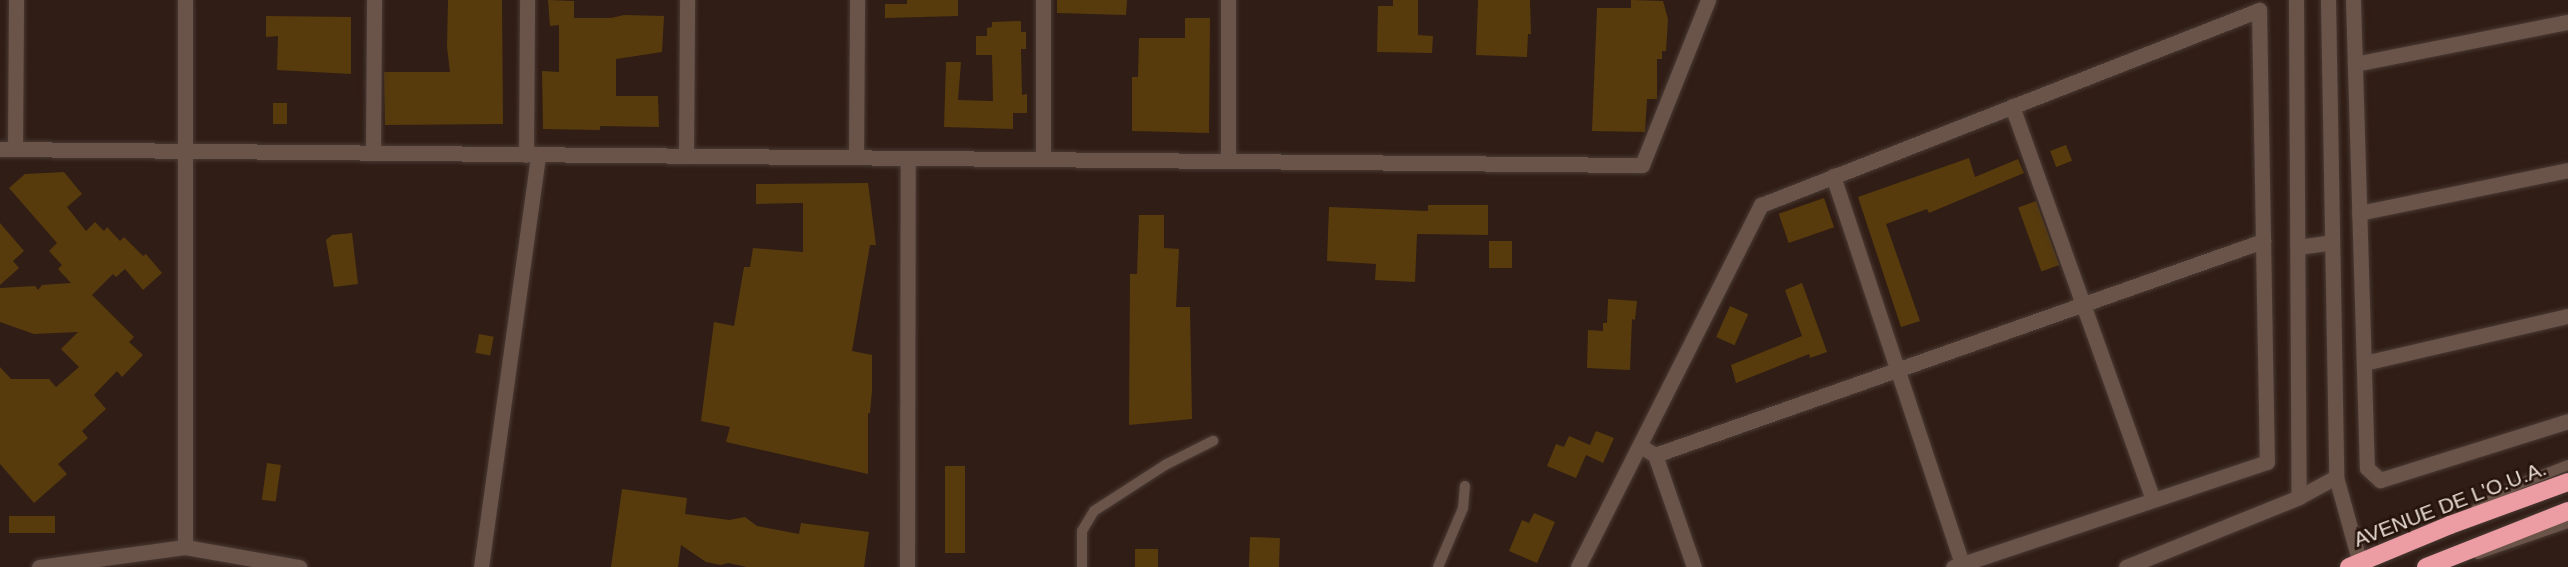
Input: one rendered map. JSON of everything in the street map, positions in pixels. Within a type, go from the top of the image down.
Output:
[{"type":"highway","name":"AVENUE DE L'O.U.A.","points":[[2356,566],[2450,525],[2568,482]]},
{"type":"highway","points":[[2427,567],[2568,511]]},
{"type":"street","points":[[16,0],[8,149],[1642,165],[1708,0]]},
{"type":"street","points":[[185,0],[187,151],[185,547]]},
{"type":"street","points":[[373,153],[374,0]]},
{"type":"street","points":[[481,567],[532,155],[527,0]]},
{"type":"street","points":[[687,0],[687,156]]},
{"type":"street","points":[[856,158],[857,0]]},
{"type":"street","points":[[1043,0],[1043,159]]},
{"type":"street","points":[[1228,0],[1228,161]]},
{"type":"street","points":[[2296,0],[2299,496]]},
{"type":"street","points":[[2328,0],[2336,477],[2356,566]]},
{"type":"street","points":[[2353,0],[2367,468],[2380,480],[2568,421]]},
{"type":"street","points":[[1578,567],[1761,205],[1833,176],[2259,10],[2267,462],[1958,565],[1898,370],[1833,176]]},
{"type":"street","points":[[2355,64],[2568,22]]},
{"type":"street","points":[[2012,106],[2153,500]]},
{"type":"street","points":[[908,158],[908,567]]},
{"type":"street","points":[[2360,213],[2568,170]]},
{"type":"street","points":[[1655,455],[2263,241]]},
{"type":"street","points":[[2298,248],[2332,242]]},
{"type":"street","points":[[2364,363],[2568,316]]},
{"type":"street","points":[[1639,445],[1655,455],[1694,567]]},
{"type":"street","points":[[2126,567],[2299,496],[2336,477]]},
{"type":"street","points":[[39,567],[185,547],[298,567]]},
{"type":"lane","points":[[1082,567],[1082,531],[1094,511],[1165,465],[1213,441]]},
{"type":"lane","points":[[2450,525],[2512,487],[2568,465]]},
{"type":"lane","points":[[1438,567],[1463,508],[1465,486]]},
{"type":"lane","points":[[2427,567],[2494,550],[2568,523]]},
{"type":"building","points":[[448,0],[502,0],[503,124],[385,125],[384,72],[450,72],[447,47]]},
{"type":"building","points":[[548,0],[574,1],[574,18],[611,18],[624,15],[664,16],[662,52],[616,59],[616,96],[658,96],[659,127],[600,126],[600,130],[543,129],[542,71],[559,72],[559,25],[550,26]]},
{"type":"building","points":[[907,0],[958,0],[958,16],[885,18],[885,4],[907,4]]},
{"type":"building","points":[[1057,0],[1127,0],[1126,15],[1057,13]]},
{"type":"building","points":[[1393,0],[1418,0],[1418,35],[1433,36],[1432,53],[1377,52],[1378,6],[1393,6]]},
{"type":"building","points":[[1478,0],[1530,0],[1531,34],[1528,34],[1527,57],[1476,55]]},
{"type":"building","points":[[1631,0],[1663,1],[1668,19],[1666,51],[1662,51],[1662,59],[1657,59],[1657,99],[1647,99],[1645,132],[1592,131],[1597,8],[1631,8]]},
{"type":"building","points":[[266,16],[351,17],[351,74],[277,70],[278,36],[266,37]]},
{"type":"building","points":[[1185,18],[1210,18],[1209,133],[1132,131],[1132,77],[1138,77],[1139,38],[1185,38]]},
{"type":"building","points":[[1021,21],[1021,32],[1026,32],[1026,49],[1021,49],[1022,95],[1027,94],[1027,113],[1013,113],[1013,129],[944,127],[946,62],[961,62],[958,100],[993,101],[992,55],[976,55],[976,36],[987,36],[987,28],[992,27],[992,22]]},
{"type":"building","points":[[273,103],[287,103],[287,124],[273,124]]},
{"type":"building","points":[[2066,145],[2072,161],[2056,167],[2050,151]]},
{"type":"building","points":[[1969,158],[1975,177],[2018,159],[2024,173],[1929,213],[1927,209],[1886,224],[1920,321],[1901,327],[1858,197]]},
{"type":"building","points":[[64,172],[82,194],[67,207],[86,231],[95,222],[104,231],[107,227],[120,241],[124,237],[143,256],[146,254],[162,273],[143,290],[125,269],[116,277],[113,274],[92,295],[134,337],[129,342],[143,355],[122,377],[117,371],[94,395],[106,409],[82,431],[88,438],[58,464],[67,474],[34,503],[0,464],[0,367],[11,379],[49,379],[56,387],[79,367],[61,349],[78,332],[34,334],[0,322],[0,288],[35,286],[38,290],[42,285],[71,283],[58,269],[62,265],[49,251],[57,243],[9,188],[25,174]]},
{"type":"building","points":[[868,183],[876,245],[870,245],[852,351],[872,355],[872,391],[870,413],[868,413],[868,474],[726,442],[730,427],[701,421],[714,322],[734,326],[744,267],[750,267],[753,248],[803,252],[803,203],[756,204],[756,184]]},
{"type":"building","points":[[1824,198],[1834,227],[1789,243],[1779,214]]},
{"type":"building","points":[[2036,201],[2059,265],[2041,271],[2018,207]]},
{"type":"building","points":[[1428,205],[1488,205],[1488,235],[1417,234],[1415,282],[1375,280],[1376,264],[1327,261],[1329,207],[1428,211]]},
{"type":"building","points":[[1139,215],[1164,215],[1164,248],[1179,249],[1176,307],[1190,307],[1192,419],[1129,425],[1130,274],[1137,274]]},
{"type":"building","points":[[0,223],[24,251],[13,261],[19,268],[0,285]]},
{"type":"building","points":[[352,233],[358,284],[334,287],[326,240],[332,235]]},
{"type":"building","points":[[1489,241],[1512,241],[1512,268],[1489,268]]},
{"type":"building","points":[[1802,283],[1827,352],[1810,358],[1809,354],[1736,383],[1731,365],[1802,336],[1785,290]]},
{"type":"building","points":[[1608,299],[1637,301],[1635,320],[1632,319],[1630,370],[1587,368],[1588,330],[1603,331],[1603,323],[1607,323]]},
{"type":"building","points":[[1730,306],[1748,314],[1734,345],[1716,337]]},
{"type":"building","points":[[479,334],[494,337],[490,356],[475,353]]},
{"type":"building","points":[[1596,431],[1614,438],[1603,463],[1586,455],[1576,478],[1547,466],[1556,444],[1564,447],[1569,436],[1590,445]]},
{"type":"building","points":[[267,463],[281,465],[276,502],[262,500]]},
{"type":"building","points":[[945,466],[965,466],[965,553],[945,553]]},
{"type":"building","points":[[622,489],[687,498],[685,514],[729,520],[745,517],[757,526],[799,534],[801,523],[869,532],[864,567],[747,567],[728,563],[721,565],[706,562],[681,545],[678,567],[611,567]]},
{"type":"building","points":[[1534,513],[1555,522],[1537,563],[1509,551],[1522,520],[1529,523]]},
{"type":"building","points":[[9,516],[55,516],[55,533],[9,533]]},
{"type":"building","points":[[1250,537],[1280,538],[1279,567],[1249,567]]},
{"type":"building","points":[[1135,549],[1158,549],[1158,567],[1135,567]]}]
